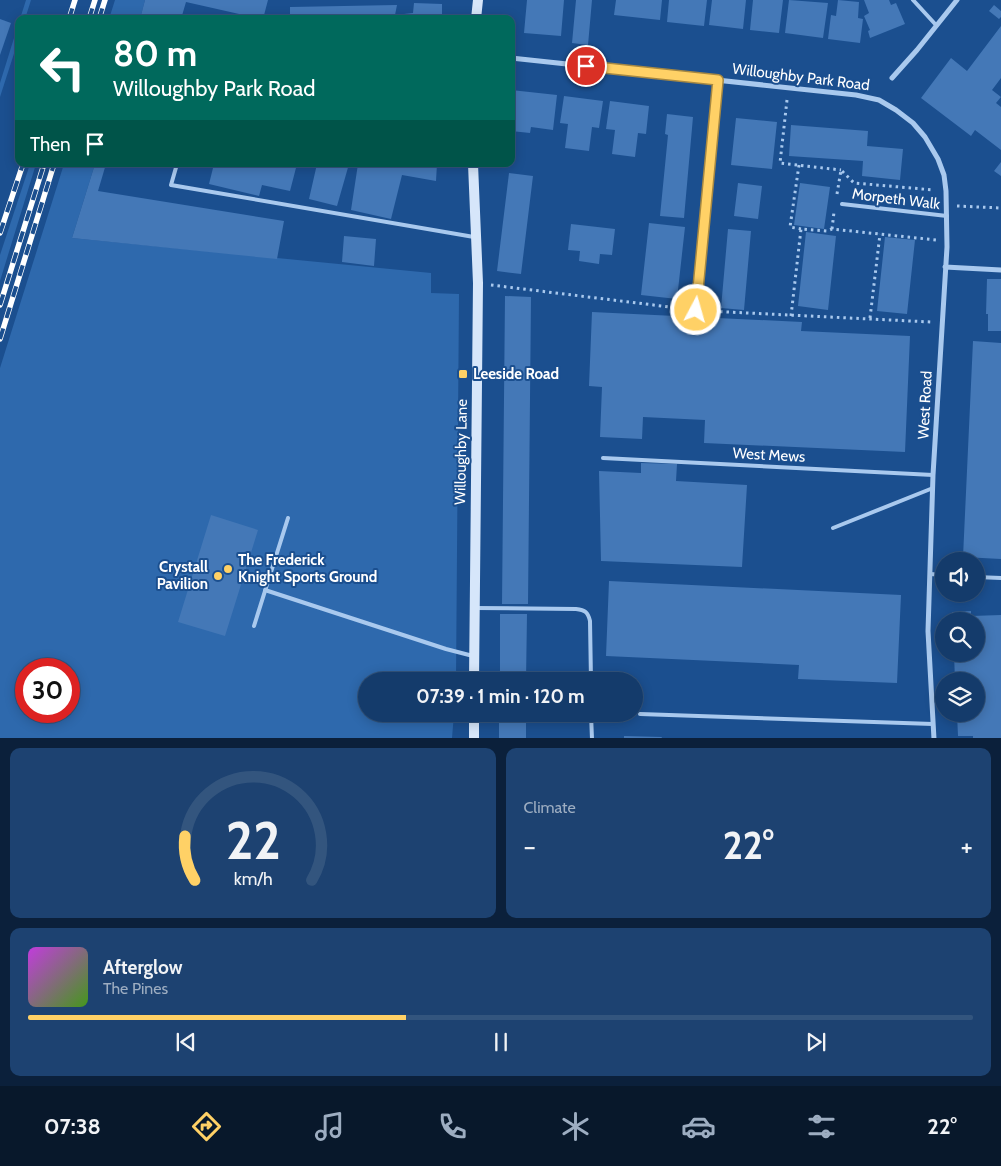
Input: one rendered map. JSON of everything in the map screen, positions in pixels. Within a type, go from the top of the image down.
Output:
[{"type":"street","points":[[476,15],[478,0]]},
{"type":"street","name":"Willoughby Park Road","points":[[892,78],[917,50],[956,0]]},
{"type":"street","name":"Willoughby Park Road","points":[[515,58],[788,87],[856,95],[879,100]]},
{"type":"street","points":[[696,310],[718,80]]},
{"type":"street","name":"West Road","points":[[879,100],[913,123],[925,137],[938,158],[944,175],[946,191],[947,242],[933,475],[928,631],[934,738]]},
{"type":"street","name":"Willoughby Lane","points":[[473,167],[478,283],[474,672]]},
{"type":"street","points":[[945,268],[1001,270]]},
{"type":"street","points":[[474,722],[474,738]]},
{"type":"lane","points":[[913,0],[936,25]]},
{"type":"lane","points":[[176,167],[171,185],[476,238]]},
{"type":"lane","name":"Morpeth Walk","points":[[842,204],[947,216]]},
{"type":"lane","name":"West Mews","points":[[603,458],[933,475]]},
{"type":"lane","points":[[833,528],[933,488]]},
{"type":"lane","points":[[254,626],[288,518]]},
{"type":"lane","points":[[930,574],[935,574]]},
{"type":"lane","points":[[985,577],[1001,578]]},
{"type":"lane","points":[[265,590],[446,649],[475,656]]},
{"type":"lane","points":[[475,608],[584,610],[588,614],[590,621],[591,672]]},
{"type":"lane","points":[[643,714],[933,724]]},
{"type":"lane","points":[[592,722],[592,738]]},
{"type":"path","points":[[788,87],[780,163],[841,170],[854,183],[946,191]]},
{"type":"path","points":[[799,165],[790,228],[827,231],[832,229],[947,242]]},
{"type":"path","points":[[836,199],[841,170]]},
{"type":"path","points":[[947,206],[1001,208]]},
{"type":"path","points":[[832,229],[835,209]]},
{"type":"path","points":[[791,316],[801,229]]},
{"type":"path","points":[[870,318],[880,234]]},
{"type":"shaded area","points":[[26,0],[31,0],[26,15],[21,15]]},
{"type":"shaded area","points":[[115,0],[145,0],[141,15],[110,15]]},
{"type":"shaded area","points":[[15,35],[15,50],[0,97],[0,83]]},
{"type":"shaded area","points":[[29,167],[35,167],[0,281],[0,255]]},
{"type":"shaded area","name":"The Frederick Knight Sports Ground","points":[[63,167],[94,167],[72,238],[431,273],[431,293],[459,294],[456,672],[358,672],[358,722],[453,722],[452,738],[0,738],[0,368]]},
{"type":"building","points":[[145,0],[268,0],[264,15],[244,15],[186,2],[182,15],[141,15]]},
{"type":"building","points":[[527,0],[564,0],[561,36],[524,33]]},
{"type":"building","points":[[576,0],[592,0],[588,45],[572,43]]},
{"type":"building","points":[[616,0],[662,0],[660,20],[614,15]]},
{"type":"building","points":[[669,0],[707,0],[704,26],[667,22]]},
{"type":"building","points":[[712,0],[746,0],[743,29],[709,25]]},
{"type":"building","points":[[753,0],[783,0],[779,33],[750,30]]},
{"type":"building","points":[[789,0],[828,3],[823,38],[785,33]]},
{"type":"building","points":[[838,0],[859,2],[858,18],[863,19],[860,43],[828,39],[831,15],[836,16]]},
{"type":"building","points":[[864,0],[889,0],[891,5],[896,3],[905,24],[870,38],[868,31],[870,30],[864,16],[869,13]]},
{"type":"building","points":[[414,3],[442,4],[442,15],[395,15],[413,13]]},
{"type":"building","points":[[397,5],[395,15],[290,15],[290,7]]},
{"type":"building","points":[[994,5],[1001,11],[999,19],[989,11]]},
{"type":"building","points":[[0,19],[11,23],[0,55]]},
{"type":"building","points":[[1001,26],[1001,78],[992,90],[1001,97],[996,103],[1001,107],[1001,150],[975,130],[971,136],[921,98],[951,58],[967,71]]},
{"type":"building","points":[[515,90],[557,95],[553,130],[531,127],[530,133],[515,131]]},
{"type":"building","points":[[564,96],[603,101],[599,128],[592,127],[589,151],[565,148],[568,124],[560,123]]},
{"type":"building","points":[[610,101],[649,106],[646,134],[638,133],[635,157],[612,154],[615,130],[606,129]]},
{"type":"building","points":[[667,114],[693,117],[684,218],[660,216],[668,135],[665,134]]},
{"type":"building","points":[[736,118],[777,122],[772,169],[731,165]]},
{"type":"building","points":[[791,125],[868,131],[867,146],[903,149],[900,180],[862,176],[863,161],[789,156]]},
{"type":"building","points":[[1001,162],[1001,176],[994,171]]},
{"type":"building","points":[[94,167],[105,167],[98,191],[284,221],[277,259],[72,238]]},
{"type":"building","points":[[213,167],[296,167],[290,191],[262,185],[259,196],[209,184]]},
{"type":"building","points":[[316,167],[348,167],[337,206],[309,199]]},
{"type":"building","points":[[358,167],[437,167],[436,181],[402,175],[391,219],[351,210]]},
{"type":"building","points":[[509,173],[533,176],[521,274],[497,271]]},
{"type":"building","points":[[738,183],[762,186],[758,219],[734,216]]},
{"type":"building","points":[[800,183],[830,187],[824,229],[794,225]]},
{"type":"building","points":[[649,223],[685,227],[677,299],[641,295]]},
{"type":"building","points":[[571,224],[615,229],[612,255],[600,254],[599,264],[579,261],[580,251],[568,250]]},
{"type":"building","points":[[728,229],[751,231],[744,310],[721,308]]},
{"type":"building","points":[[806,232],[836,236],[828,310],[798,306]]},
{"type":"building","points":[[344,236],[376,239],[374,266],[342,262]]},
{"type":"building","points":[[885,237],[915,240],[907,314],[877,311]]},
{"type":"building","points":[[987,279],[1001,279],[1001,331],[988,331],[988,314],[986,314]]},
{"type":"building","points":[[505,296],[531,297],[528,604],[502,604]]},
{"type":"building","points":[[592,312],[802,322],[801,331],[910,336],[905,452],[704,443],[705,420],[643,417],[642,439],[600,437],[602,387],[589,386]]},
{"type":"building","points":[[973,341],[1001,343],[1001,559],[985,558],[985,552],[963,552]]},
{"type":"building","points":[[641,463],[677,464],[676,481],[747,485],[742,567],[601,561],[599,471],[641,473]]},
{"type":"building","name":"Crystall Pavilion","points":[[211,515],[258,530],[225,636],[178,622]]},
{"type":"building","points":[[609,581],[901,595],[897,683],[798,679],[799,665],[606,656]]},
{"type":"building","points":[[500,614],[527,614],[526,672],[500,672]]},
{"type":"building","points":[[1001,615],[1001,738],[958,736],[957,722],[985,722],[985,672],[955,672],[954,662],[985,662],[985,616]]},
{"type":"building","points":[[499,722],[526,722],[526,738],[499,738]]},
{"type":"building","points":[[624,736],[662,737],[662,738],[624,738]]},
{"type":"railway","points":[[70,15],[75,0]]},
{"type":"railway","points":[[90,15],[95,0]]},
{"type":"railway","points":[[100,15],[105,0]]},
{"type":"railway","points":[[0,233],[22,167]]},
{"type":"railway","points":[[0,305],[43,167]]},
{"type":"railway","points":[[0,339],[53,167]]},
{"type":"place","name":"Leeside Road","points":[[463,374]]},
{"type":"place","name":"The Frederick Knight Sports Ground","points":[[228,569]]},
{"type":"place","name":"Crystall Pavilion","points":[[218,576]]},
{"type":"route","points":[[586,66],[718,80],[696,310]]}]
